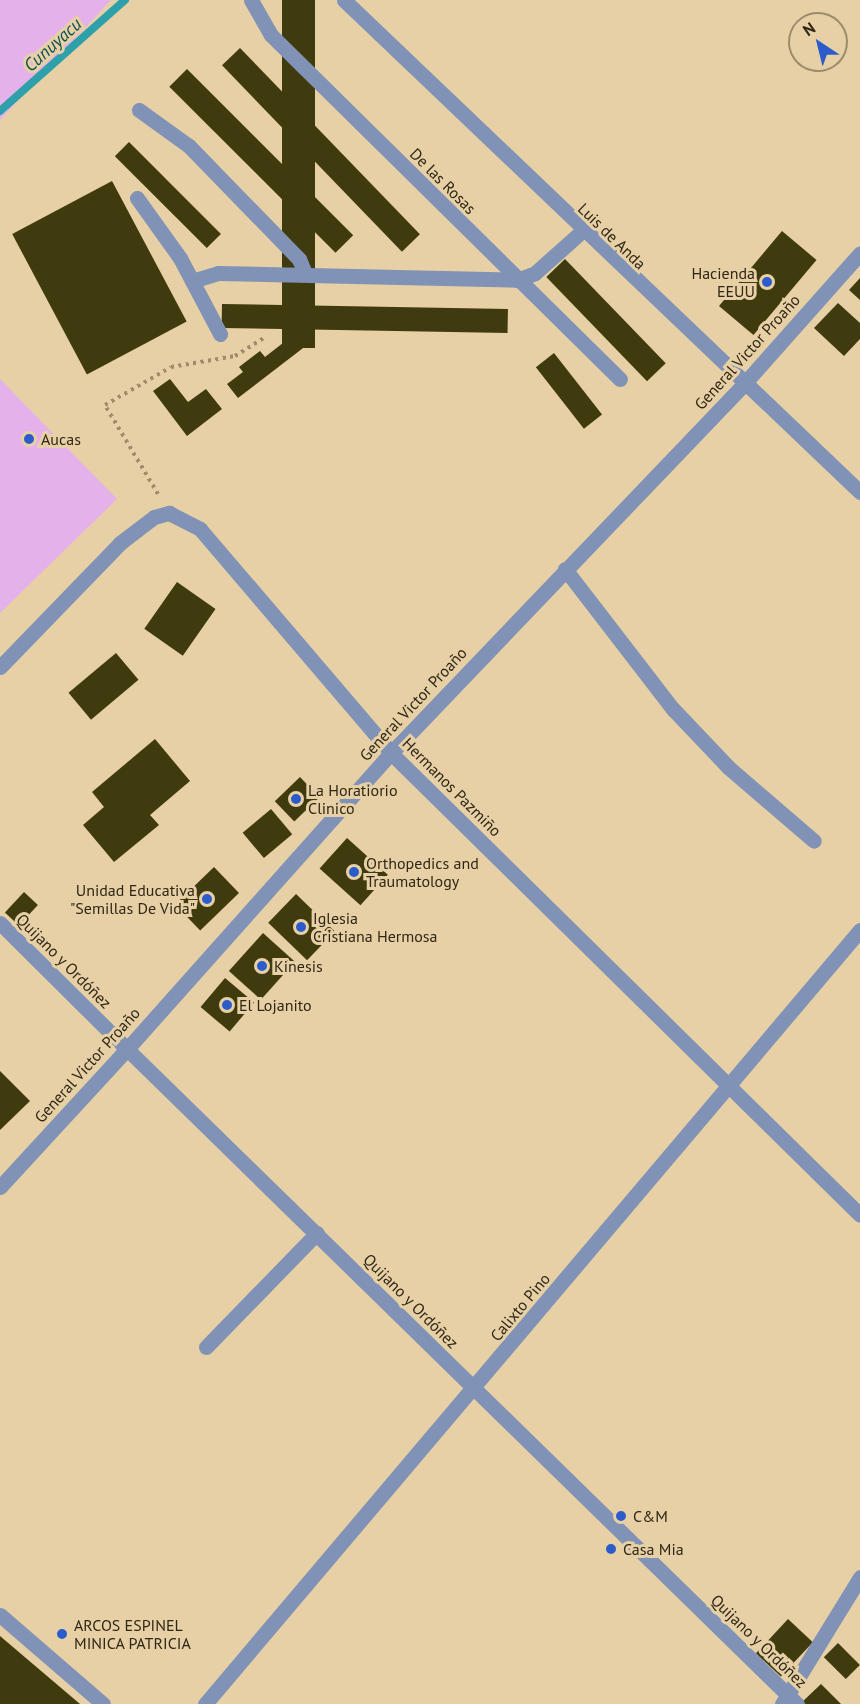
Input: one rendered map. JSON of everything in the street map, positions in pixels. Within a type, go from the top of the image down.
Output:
[{"type":"street","name":"De las Rosas","points":[[251,0],[271,35],[620,379]]},
{"type":"street","name":"Luis de Anda","points":[[345,0],[581,232],[860,492]]},
{"type":"street","points":[[139,110],[181,138],[299,259],[305,273]]},
{"type":"street","points":[[137,198],[192,280],[220,334]]},
{"type":"street","points":[[192,280],[218,273],[305,273],[517,280],[535,273],[581,232]]},
{"type":"street","name":"General Victor Proaño","points":[[0,1187],[127,1049],[391,753],[743,385],[860,253]]},
{"type":"street","points":[[0,667],[120,543],[154,517],[169,513]]},
{"type":"street","name":"Hermanos Pazmiño","points":[[169,513],[200,528],[391,753],[860,1215]]},
{"type":"street","points":[[565,569],[673,709],[728,767],[814,842]]},
{"type":"street","name":"Quijano y Ordóñez","points":[[0,923],[317,1233],[789,1701]]},
{"type":"street","name":"Calixto Pino","points":[[205,1704],[475,1389],[727,1084],[860,930]]},
{"type":"street","points":[[206,1347],[317,1233]]},
{"type":"street","points":[[789,1701],[860,1577]]},
{"type":"street","points":[[0,1615],[103,1704]]},
{"type":"path","points":[[169,513],[105,405],[171,367],[235,356],[265,337]]},
{"type":"shaded area","points":[[0,0],[111,0],[0,120]]},
{"type":"shaded area","name":"Aucas","points":[[0,379],[117,499],[0,613]]},
{"type":"building","points":[[282,0],[315,0],[315,348],[282,348]]},
{"type":"building","points":[[240,48],[420,234],[402,252],[222,65]]},
{"type":"building","points":[[187,69],[353,235],[335,253],[169,87]]},
{"type":"building","points":[[129,142],[221,234],[207,248],[115,156]]},
{"type":"building","points":[[112,181],[187,321],[87,374],[12,234]]},
{"type":"building","name":"Hacienda EEUU","points":[[782,231],[816,260],[753,335],[719,306]]},
{"type":"building","points":[[565,259],[666,363],[647,381],[546,277]]},
{"type":"building","points":[[860,278],[860,300],[849,290]]},
{"type":"building","points":[[838,303],[860,323],[860,339],[844,356],[814,328]]},
{"type":"building","points":[[222,304],[508,309],[508,333],[222,328]]},
{"type":"building","points":[[297,332],[307,345],[238,398],[227,384],[243,372],[239,367],[260,351],[265,357]]},
{"type":"building","points":[[554,353],[602,414],[584,429],[536,367]]},
{"type":"building","points":[[170,379],[188,402],[206,389],[222,409],[187,436],[153,391]]},
{"type":"building","points":[[177,582],[216,609],[183,656],[144,629]]},
{"type":"building","points":[[116,653],[138,680],[91,720],[69,693]]},
{"type":"building","points":[[155,739],[190,781],[150,815],[159,825],[114,862],[83,825],[104,807],[92,792]]},
{"type":"building","name":"La Horatiorio Clinico","points":[[300,777],[319,797],[294,821],[275,801]]},
{"type":"building","points":[[271,809],[292,834],[264,858],[243,833]]},
{"type":"building","name":"Orthopedics and Traumatology","points":[[347,838],[388,875],[360,905],[320,868]]},
{"type":"building","name":"Unidad Educativa \"Semillas De Vida\"","points":[[214,867],[239,893],[200,930],[175,905]]},
{"type":"building","points":[[24,892],[38,905],[19,925],[5,912]]},
{"type":"building","name":"Iglesia Cristiana Hermosa","points":[[296,894],[335,932],[307,960],[268,923]]},
{"type":"building","name":"Kinesis","points":[[263,933],[295,962],[261,1000],[229,971]]},
{"type":"building","name":"El Lojanito","points":[[225,978],[254,1002],[230,1032],[201,1007]]},
{"type":"building","points":[[0,1071],[30,1101],[0,1130]]},
{"type":"building","points":[[788,1619],[813,1642],[781,1677],[756,1653]]},
{"type":"building","points":[[0,1636],[80,1704],[0,1704]]},
{"type":"building","points":[[838,1643],[860,1665],[846,1679],[824,1657]]},
{"type":"building","points":[[821,1684],[841,1704],[800,1704]]},
{"type":"waterway","name":"Cunuyacu","points":[[0,111],[125,0]]},
{"type":"place","name":"Hacienda EEUU","points":[[767,282]]},
{"type":"place","name":"Aucas","points":[[29,439]]},
{"type":"place","name":"La Horatiorio Clinico","points":[[296,799]]},
{"type":"place","name":"Orthopedics and Traumatology","points":[[354,872]]},
{"type":"place","name":"Unidad Educativa \"Semillas De Vida\"","points":[[207,899]]},
{"type":"place","name":"Iglesia Cristiana Hermosa","points":[[301,927]]},
{"type":"place","name":"Kinesis","points":[[262,966]]},
{"type":"place","name":"El Lojanito","points":[[227,1005]]},
{"type":"place","name":"C&M","points":[[621,1516]]},
{"type":"place","name":"Casa Mia","points":[[611,1549]]},
{"type":"place","name":"ARCOS ESPINEL MINICA PATRICIA","points":[[62,1634]]}]
